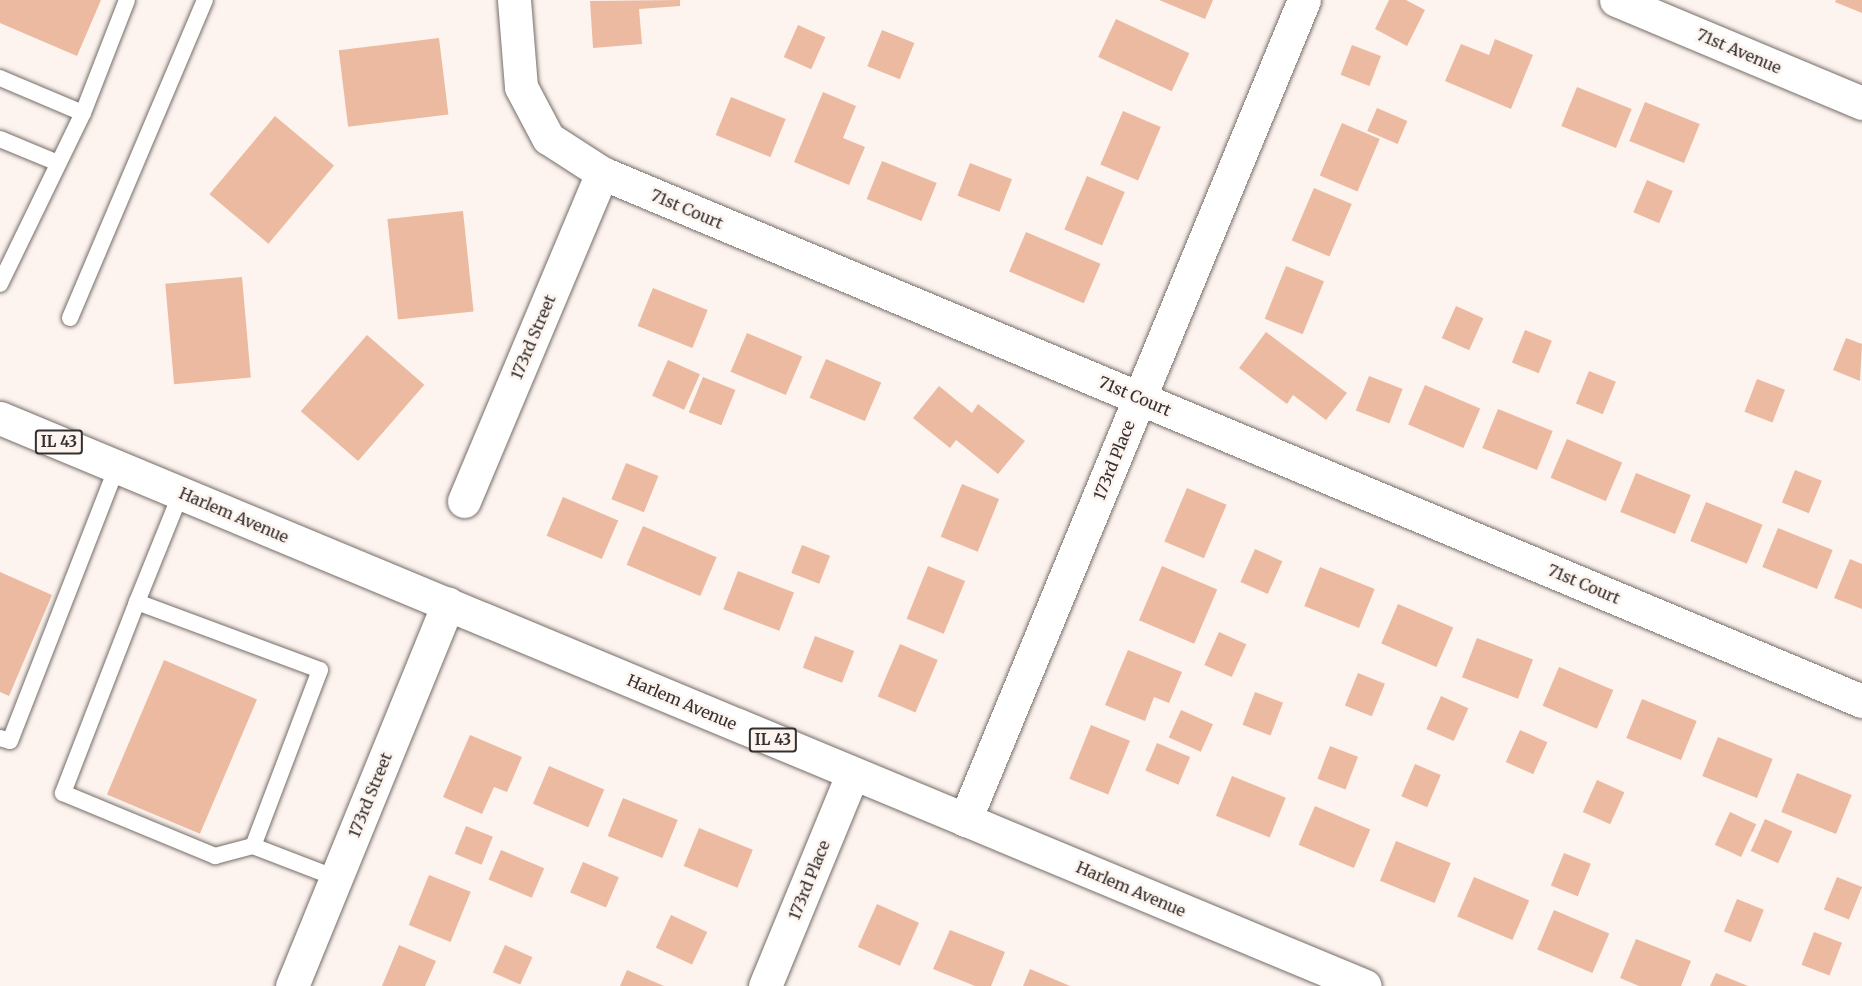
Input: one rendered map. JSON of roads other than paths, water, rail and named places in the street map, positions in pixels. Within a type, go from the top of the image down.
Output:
[{"type":"street","name":"71st Court","points":[[514,0],[521,87],[548,138],[602,173],[1862,701]]},
{"type":"street","name":"173rd Place","points":[[965,820],[1304,0]]},
{"type":"street","name":"71st Avenue","points":[[1616,0],[1862,103]]},
{"type":"street","name":"173rd Street","points":[[464,501],[602,173]]},
{"type":"street","name":"Harlem Avenue","points":[[0,418],[1365,986]]},
{"type":"street","name":"173rd Street","points":[[292,986],[448,604]]},
{"type":"street","name":"173rd Place","points":[[765,986],[853,773]]},
{"type":"lane","points":[[0,284],[83,113],[127,0]]},
{"type":"lane","points":[[69,318],[205,0]]},
{"type":"lane","points":[[0,78],[83,113]]},
{"type":"lane","points":[[0,139],[58,163]]},
{"type":"lane","points":[[0,738],[10,741],[117,466]]},
{"type":"lane","points":[[181,493],[63,793],[215,856],[253,846],[336,878]]},
{"type":"lane","points":[[137,602],[320,670],[253,846]]}]
